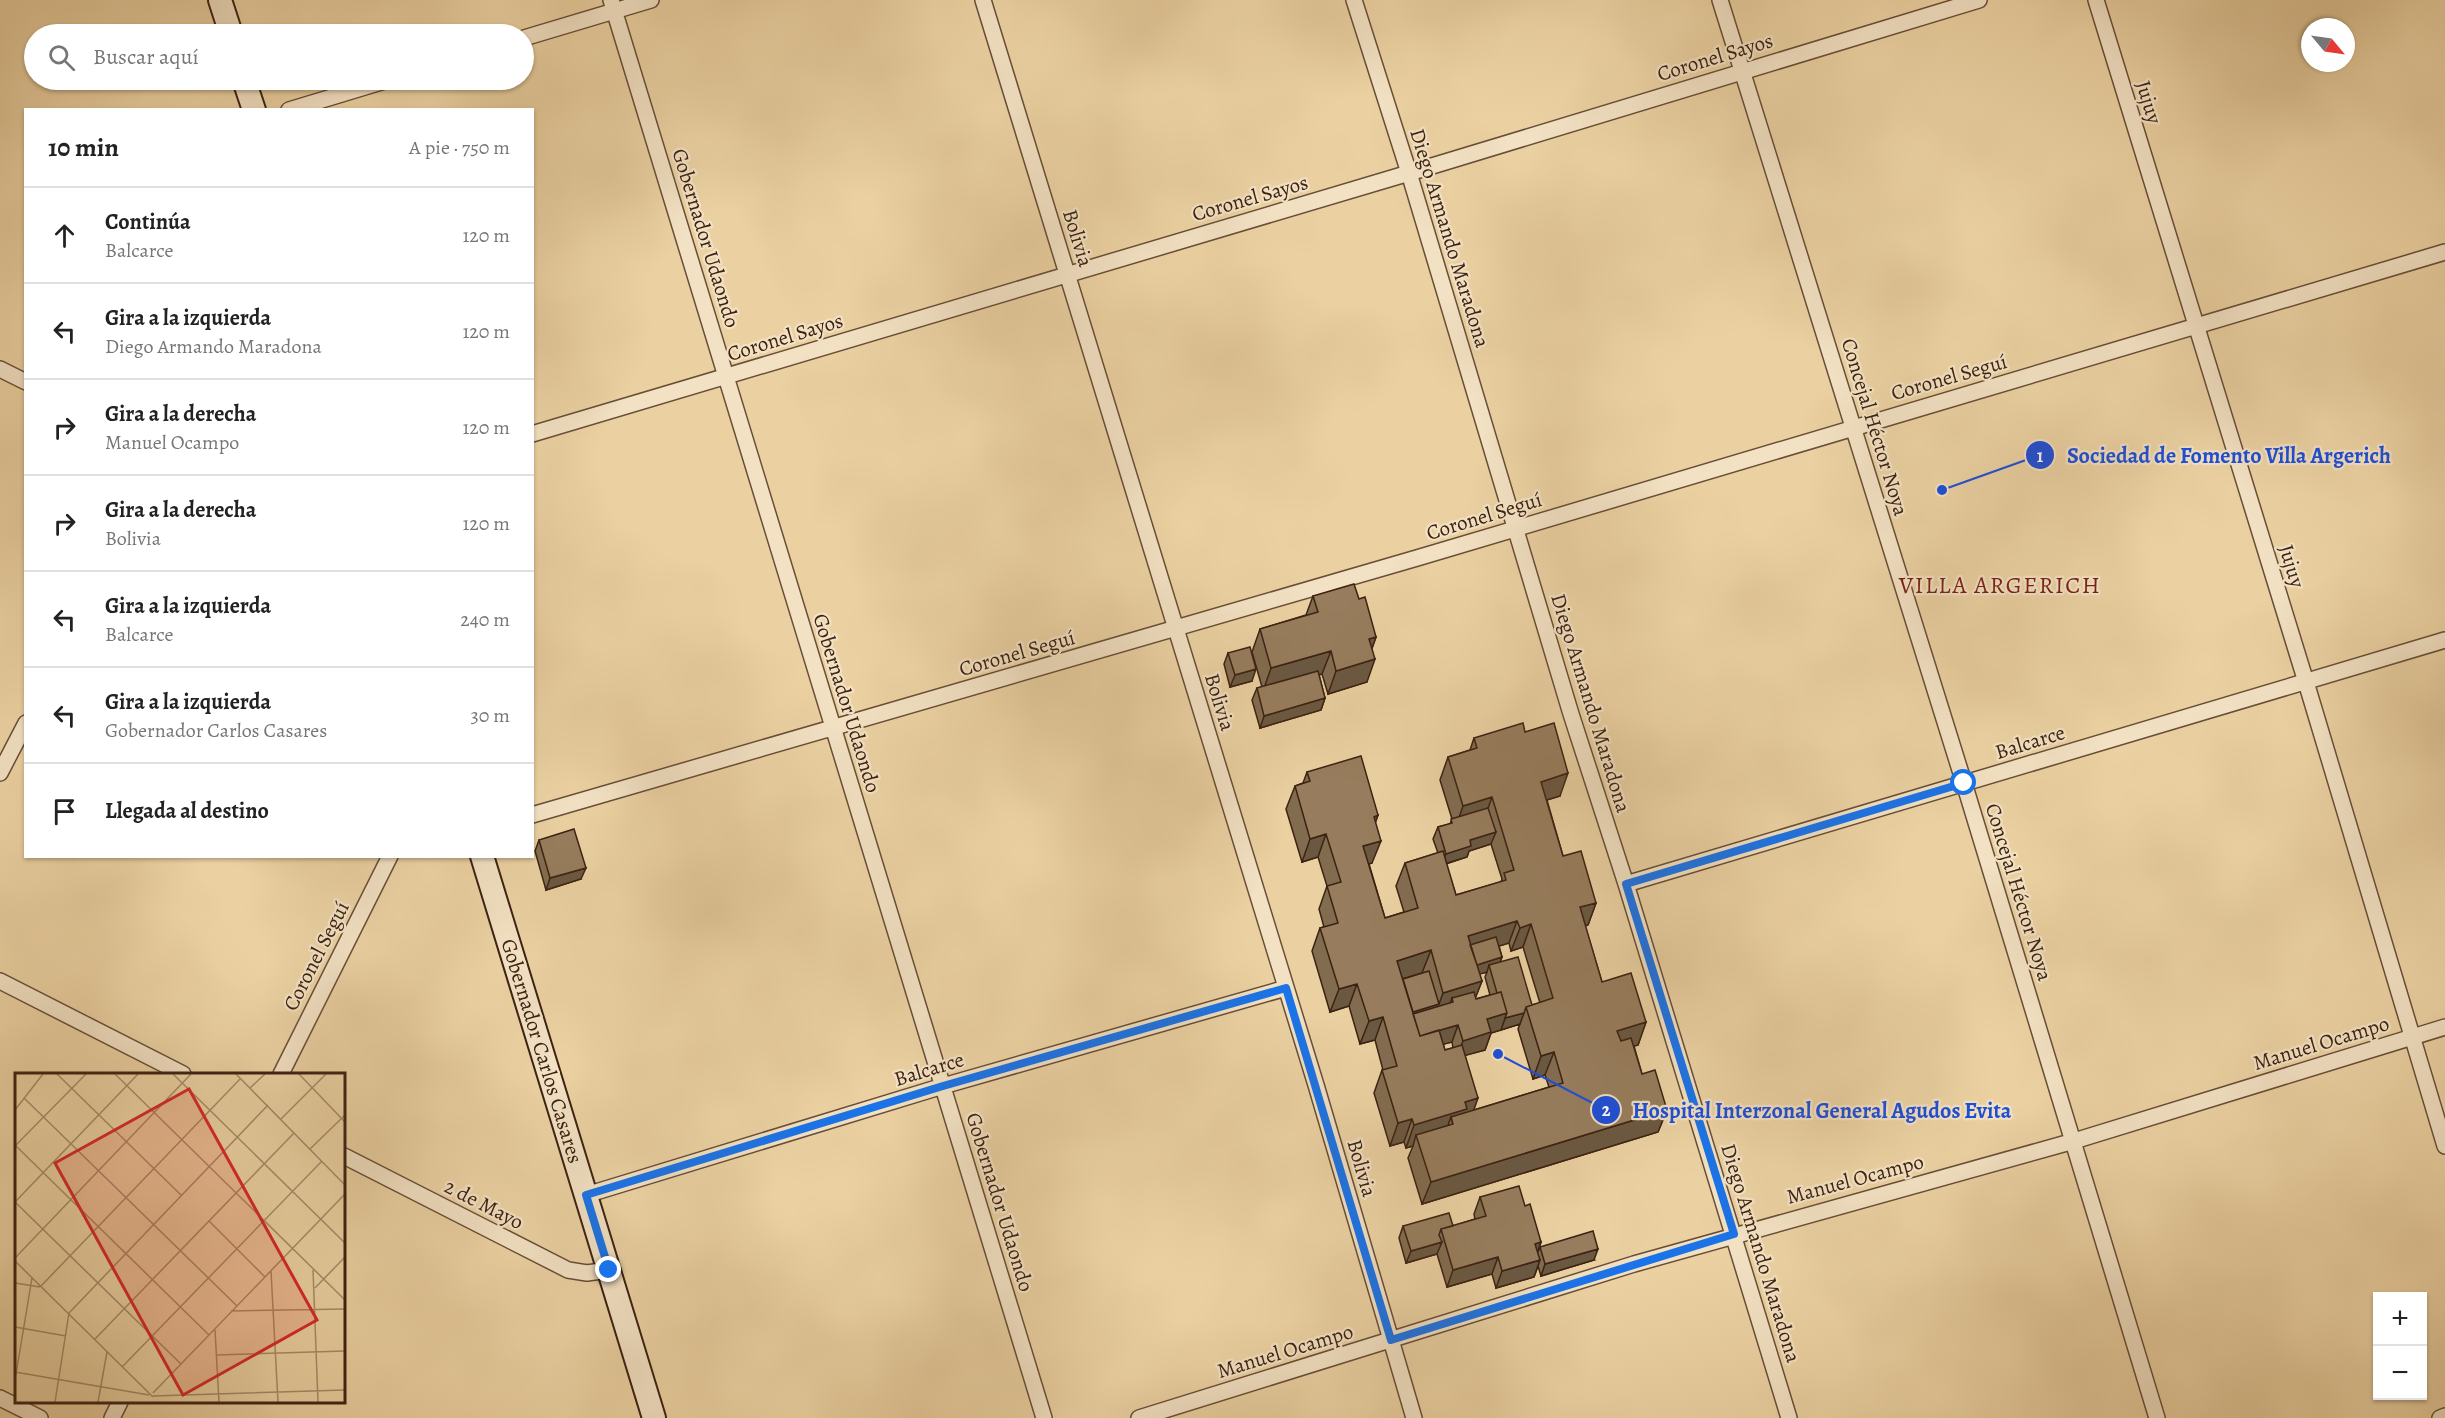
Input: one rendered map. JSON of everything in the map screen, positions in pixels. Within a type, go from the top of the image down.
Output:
[{"type":"street","points":[[220,0],[228,24]]},
{"type":"street","points":[[534,34],[613,5],[651,0]]},
{"type":"street","name":"Bolivia","points":[[983,0],[1286,988],[1414,1418]]},
{"type":"street","name":"Diego Armando Maradona","points":[[1354,0],[1409,173],[1571,714],[1626,884],[1789,1418]]},
{"type":"street","name":"Concejal Héctor Noya","points":[[1720,0],[1964,783],[2157,1418]]},
{"type":"street","name":"Coronel Sayos","points":[[534,433],[1409,173],[1742,70],[1979,0]]},
{"type":"street","name":"Jujuy","points":[[2096,0],[2306,682],[2445,1146]]},
{"type":"street","name":"Gobernador Udaondo","points":[[613,5],[1044,1418]]},
{"type":"street","points":[[247,90],[253,108]]},
{"type":"street","points":[[296,108],[355,90]]},
{"type":"street","name":"Coronel Seguí","points":[[534,814],[1516,529],[2445,252]]},
{"type":"street","points":[[0,369],[24,381]]},
{"type":"street","name":"Balcarce","points":[[1626,884],[2445,640]]},
{"type":"street","points":[[0,773],[24,727]]},
{"type":"street","name":"Coronel Seguí","points":[[282,1073],[389,858]]},
{"type":"street","name":"Gobernador Carlos Casares","points":[[483,858],[654,1418]]},
{"type":"street","points":[[0,981],[181,1073]]},
{"type":"street","name":"Balcarce","points":[[586,1195],[943,1086],[1286,988]]},
{"type":"street","name":"Manuel Ocampo","points":[[1139,1418],[1734,1234],[2074,1142],[2445,1027]]},
{"type":"street","name":"2 de Mayo","points":[[345,1157],[568,1270],[587,1273],[609,1270]]},
{"type":"street","points":[[0,1398],[40,1418]]},
{"type":"street","points":[[112,1418],[119,1403]]},
{"type":"street","points":[[2440,1418],[2445,1416]]},
{"type":"building","points":[[1354,584],[1359,599],[1365,597],[1376,637],[1369,639],[1375,659],[1336,671],[1331,651],[1271,668],[1260,629],[1318,612],[1313,596]]},
{"type":"building","points":[[1250,647],[1256,669],[1235,675],[1228,653]]},
{"type":"building","points":[[1318,671],[1325,698],[1264,716],[1257,688]]},
{"type":"building","points":[[1523,723],[1525,732],[1554,723],[1568,773],[1541,782],[1563,856],[1581,851],[1596,903],[1580,907],[1602,982],[1631,973],[1646,1022],[1617,1031],[1621,1041],[1631,1038],[1642,1074],[1655,1070],[1667,1110],[1431,1182],[1416,1135],[1453,1124],[1451,1117],[1563,1083],[1554,1052],[1541,1056],[1526,1007],[1553,998],[1531,924],[1520,928],[1517,921],[1468,936],[1482,981],[1443,993],[1431,950],[1397,961],[1420,1036],[1439,1030],[1445,1050],[1462,1045],[1478,1098],[1465,1102],[1467,1109],[1414,1125],[1412,1119],[1398,1123],[1382,1070],[1397,1066],[1383,1017],[1369,1021],[1357,984],[1339,989],[1320,928],[1338,923],[1327,886],[1341,882],[1326,834],[1310,839],[1295,786],[1310,781],[1307,772],[1361,756],[1378,815],[1374,817],[1381,841],[1363,846],[1385,918],[1418,908],[1405,863],[1443,851],[1456,895],[1506,880],[1504,873],[1514,870],[1492,797],[1463,806],[1448,757],[1477,748],[1474,738]]},
{"type":"building","points":[[1488,808],[1496,832],[1470,840],[1471,846],[1446,854],[1438,827],[1452,823],[1451,819]]},
{"type":"building","points":[[574,829],[586,868],[550,878],[539,840]]},
{"type":"building","points":[[1496,937],[1502,957],[1477,965],[1470,945]]},
{"type":"building","points":[[1518,957],[1532,1005],[1526,1007],[1524,1013],[1505,1018],[1507,1013],[1501,992],[1497,993],[1489,965]]},
{"type":"building","points":[[1429,971],[1439,1004],[1413,1012],[1403,979]]},
{"type":"building","points":[[1474,992],[1476,999],[1501,992],[1507,1013],[1487,1019],[1491,1032],[1463,1041],[1458,1025],[1420,1036],[1413,1014],[1453,1002],[1452,998]]},
{"type":"building","points":[[1519,1186],[1525,1206],[1530,1204],[1541,1242],[1535,1244],[1540,1260],[1502,1271],[1498,1257],[1453,1270],[1441,1229],[1486,1216],[1480,1197]]},
{"type":"building","points":[[1449,1213],[1453,1226],[1441,1229],[1439,1235],[1442,1242],[1411,1251],[1403,1226]]},
{"type":"building","points":[[1593,1231],[1598,1249],[1545,1264],[1540,1247]]},
{"type":"place","name":"Sociedad de Fomento Villa Argerich","points":[[1942,490]]},
{"type":"place","name":"Hospital Interzonal General Agudos Evita","points":[[1498,1054]]},
{"type":"district","name":"VILLA ARGERICH","points":[[2000,585]]},
{"type":"route","points":[[609,1270],[586,1195],[943,1086],[1286,988],[1391,1340],[1734,1234],[1626,884],[1964,783]]}]
